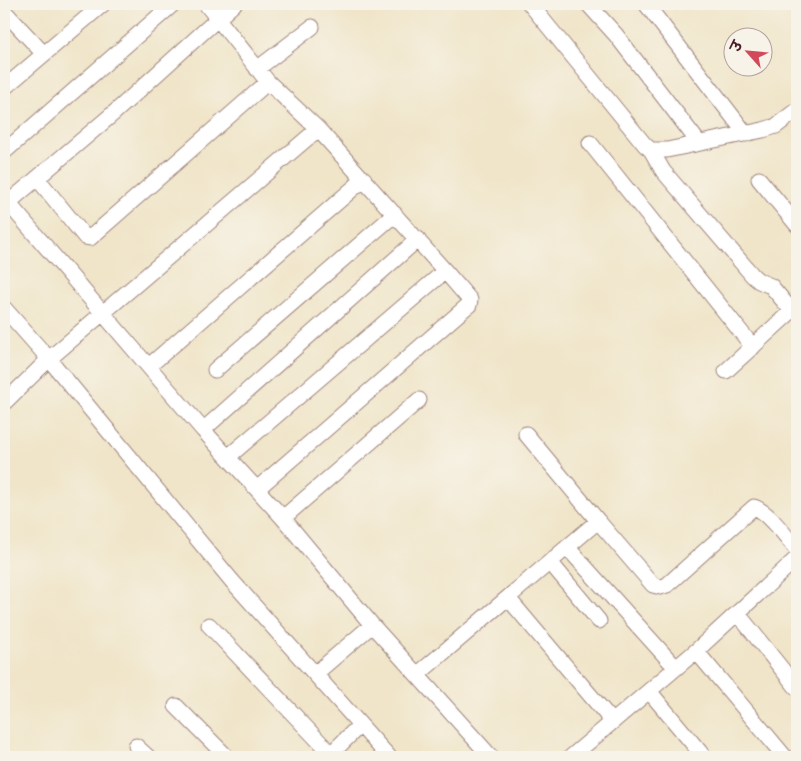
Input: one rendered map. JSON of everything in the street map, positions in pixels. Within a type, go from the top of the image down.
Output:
[{"type":"street","points":[[4,88],[103,4]]},
{"type":"street","points":[[4,152],[172,4]]},
{"type":"street","points":[[206,4],[268,82],[318,129],[418,239],[470,300],[468,305],[257,489]]},
{"type":"street","points":[[234,4],[115,112],[37,178],[6,200],[203,430],[283,518],[372,625],[491,757]]},
{"type":"street","points":[[530,4],[651,150],[663,171],[753,276],[771,286],[794,309],[726,371]]},
{"type":"street","points":[[588,4],[616,35],[699,144]]},
{"type":"street","points":[[646,4],[746,134]]},
{"type":"street","points":[[4,11],[43,53]]},
{"type":"street","points":[[257,69],[312,26]]},
{"type":"street","points":[[37,178],[85,236],[90,238],[268,82]]},
{"type":"street","points":[[651,150],[667,150],[699,144],[776,126],[797,110]]},
{"type":"street","points":[[4,403],[49,359],[318,129]]},
{"type":"street","points":[[590,143],[753,347]]},
{"type":"street","points":[[149,366],[364,179]]},
{"type":"street","points":[[759,179],[797,225]]},
{"type":"street","points":[[215,370],[395,214]]},
{"type":"street","points":[[203,430],[418,239]]},
{"type":"street","points":[[228,457],[445,271]]},
{"type":"street","points":[[4,308],[49,359],[232,580],[389,757]]},
{"type":"street","points":[[283,518],[419,400]]},
{"type":"street","points":[[526,434],[598,521],[653,585],[657,587],[667,585],[754,507],[759,508],[766,514],[797,550]]},
{"type":"street","points":[[417,675],[598,521]]},
{"type":"street","points":[[567,548],[676,668]]},
{"type":"street","points":[[572,757],[738,614],[797,558]]},
{"type":"street","points":[[550,562],[599,622]]},
{"type":"street","points":[[508,598],[612,721]]},
{"type":"street","points":[[738,614],[797,688]]},
{"type":"street","points":[[210,625],[330,755],[360,725]]},
{"type":"street","points":[[315,674],[372,625]]},
{"type":"street","points":[[696,651],[786,757]]},
{"type":"street","points":[[649,691],[704,757]]},
{"type":"street","points":[[176,706],[227,757]]},
{"type":"street","points":[[136,746],[148,757]]}]
